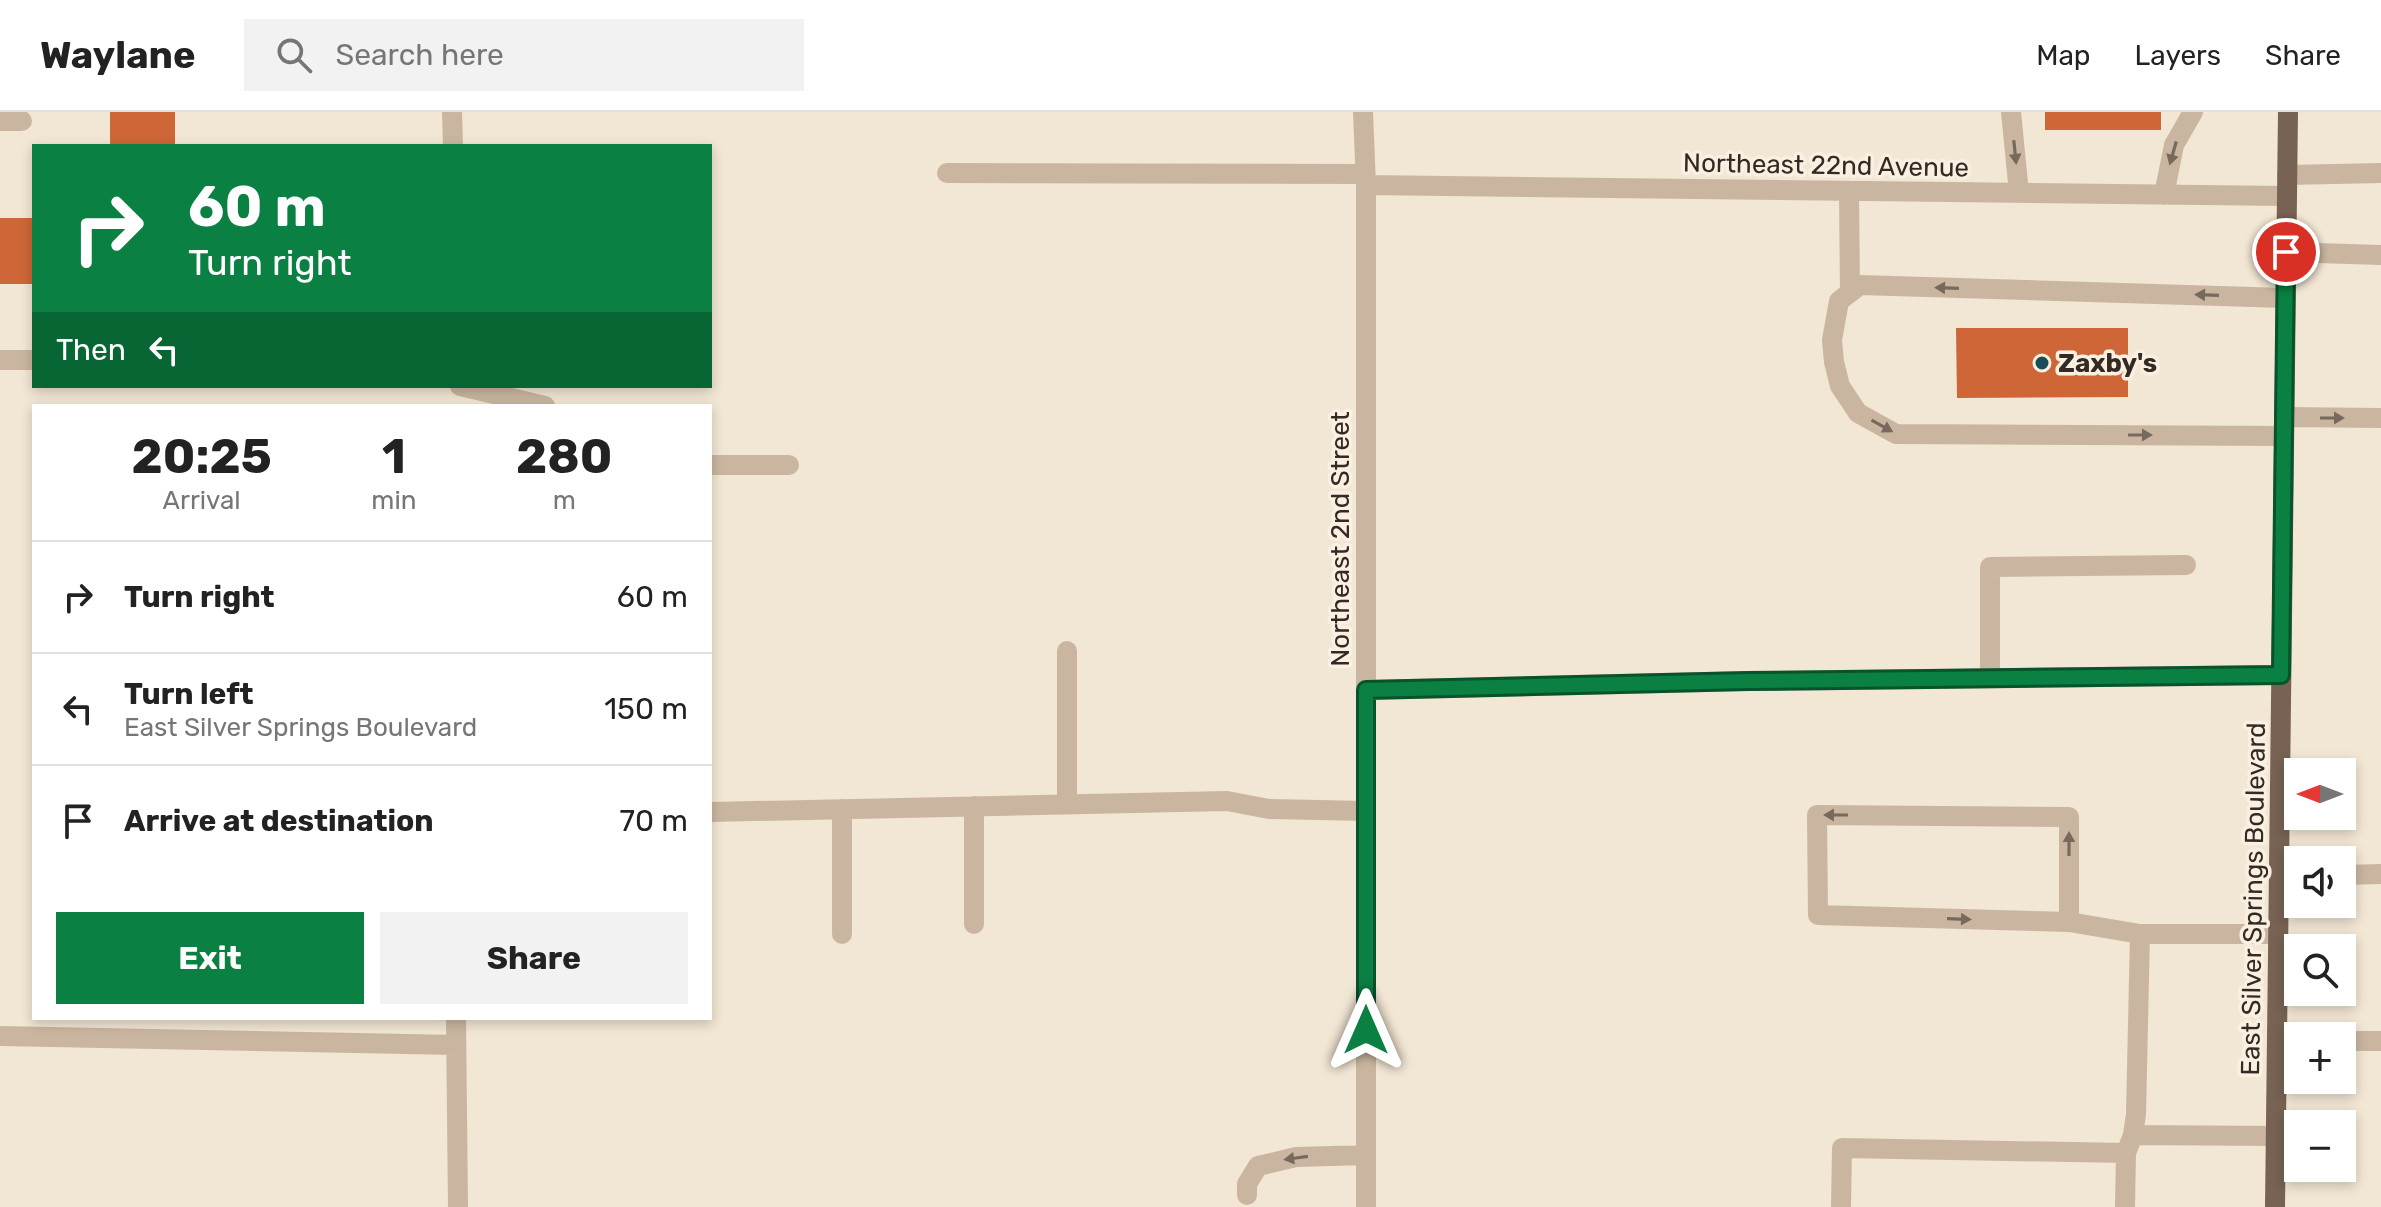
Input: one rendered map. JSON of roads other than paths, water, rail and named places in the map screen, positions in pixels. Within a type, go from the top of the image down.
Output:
[{"type":"main road","name":"East Silver Springs Boulevard","points":[[2288,112],[2281,675],[2288,846]]},
{"type":"main road","name":"East Silver Springs Boulevard","points":[[2284,902],[2278,934],[2286,1022]]},
{"type":"main road","name":"East Silver Springs Boulevard","points":[[2275,1207],[2276,1136],[2284,1072]]},
{"type":"street","points":[[452,112],[453,144]]},
{"type":"street","name":"Northeast 2nd Street","points":[[1363,112],[1366,180],[1366,1207]]},
{"type":"street","points":[[2011,112],[2019,193]]},
{"type":"street","points":[[2164,195],[2174,145],[2192,114]]},
{"type":"street","points":[[0,121],[22,121]]},
{"type":"street","name":"Northeast 22nd Avenue","points":[[947,173],[2164,195],[2287,185],[2381,173]]},
{"type":"street","points":[[1849,191],[1850,293]]},
{"type":"street","points":[[2286,252],[2381,255]]},
{"type":"street","points":[[2285,298],[1860,285],[1839,301],[1832,340],[1834,362],[1840,386],[1858,413],[1896,434],[2284,427],[2381,418]]},
{"type":"street","points":[[0,360],[32,360]]},
{"type":"street","points":[[467,388],[536,404]]},
{"type":"street","points":[[712,465],[789,465]]},
{"type":"street","points":[[1990,678],[1990,567],[2186,565]]},
{"type":"street","points":[[1067,651],[1067,804]]},
{"type":"street","points":[[1366,690],[2281,675]]},
{"type":"street","points":[[712,812],[1227,801],[1269,809],[1366,811]]},
{"type":"street","points":[[974,806],[974,924]]},
{"type":"street","points":[[842,809],[842,934]]},
{"type":"street","points":[[2069,922],[2069,817],[1817,815],[1818,915],[2069,922],[2140,934],[2278,934]]},
{"type":"street","points":[[2356,875],[2381,874]]},
{"type":"street","points":[[2125,1207],[2129,1144],[2136,1114],[2140,934]]},
{"type":"street","points":[[456,1020],[458,1207]]},
{"type":"street","points":[[0,1036],[456,1045]]},
{"type":"street","points":[[2356,1041],[2381,1041]]},
{"type":"street","points":[[1841,1207],[1842,1148],[2129,1144],[2276,1136]]},
{"type":"street","points":[[1247,1195],[1247,1184],[1258,1166],[1296,1157],[1366,1155]]},
{"type":"place","name":"Zaxby's","points":[[2042,363]]}]
